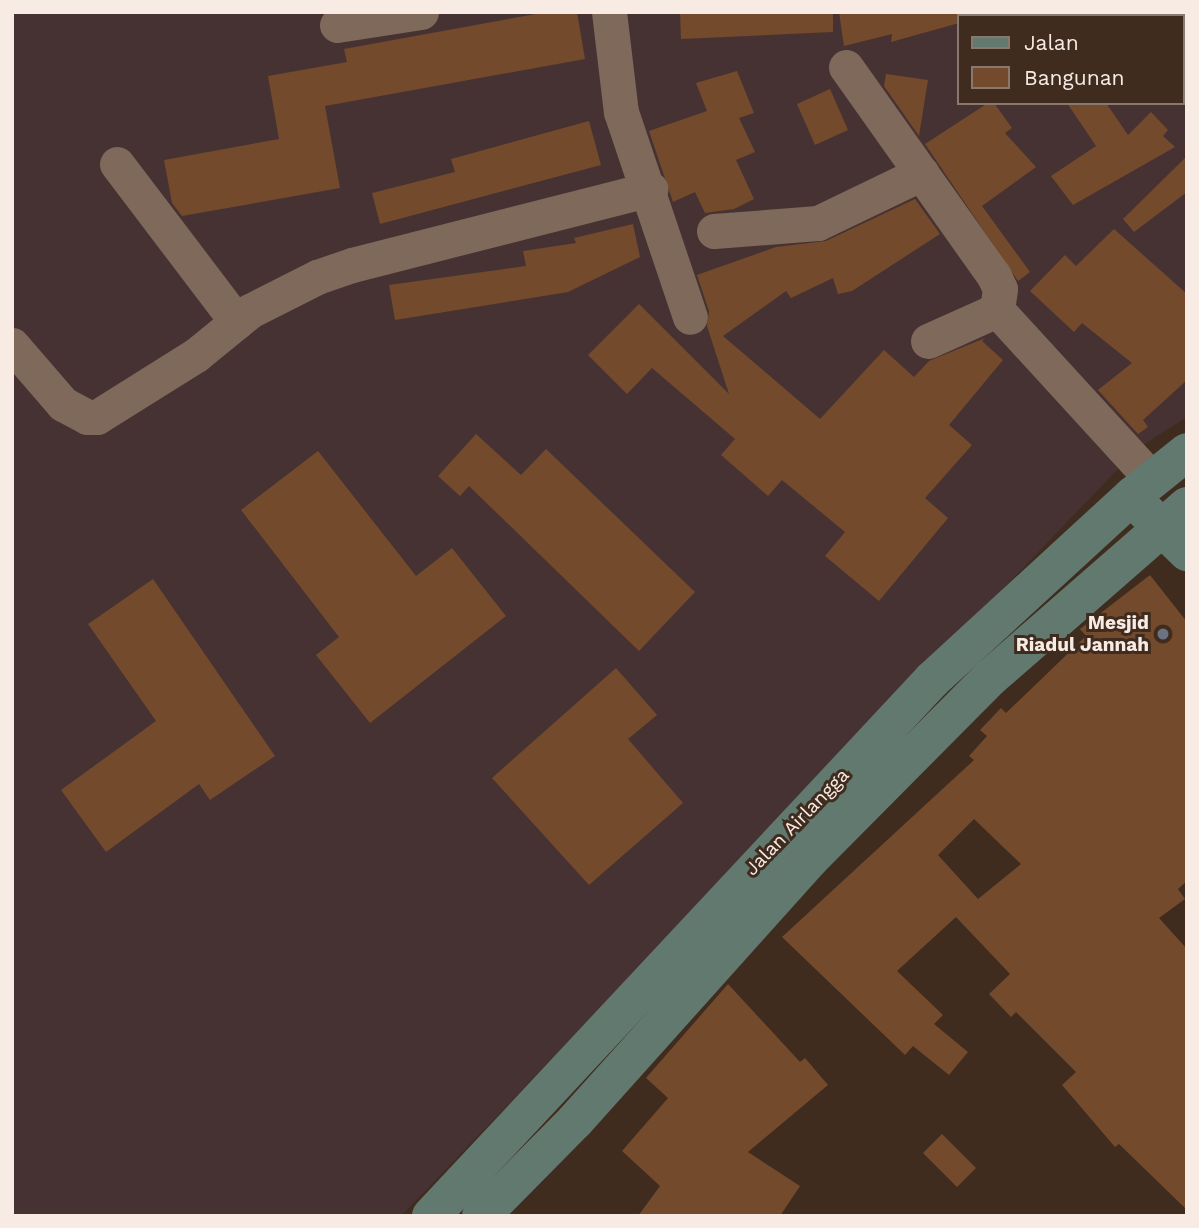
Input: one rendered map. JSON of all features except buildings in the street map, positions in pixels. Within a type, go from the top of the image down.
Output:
[{"type":"main road","name":"Jalan Airlangga","points":[[481,1216],[575,1121],[769,876],[932,680],[1141,487],[1187,452]]},
{"type":"main road","points":[[1141,487],[1178,529]]},
{"type":"main road","name":"Jalan Airlangga","points":[[431,1216],[769,876],[991,677],[1178,529]]},
{"type":"street","points":[[337,25],[422,12]]},
{"type":"street","points":[[609,12],[621,111],[650,189],[690,317]]},
{"type":"street","points":[[846,67],[997,282],[996,310],[1141,487]]},
{"type":"street","points":[[117,164],[237,322]]},
{"type":"street","points":[[714,231],[818,223],[922,173]]},
{"type":"street","points":[[12,345],[63,404],[87,417],[97,417],[144,390],[261,306],[352,265],[650,189]]},
{"type":"street","points":[[928,341],[996,310]]},
{"type":"shaded area","points":[[12,12],[1187,12],[1187,417],[1138,448],[401,1216],[12,1216]]},
{"type":"place","name":"Mesjid Riadul Jannah","points":[[1163,634]]}]
